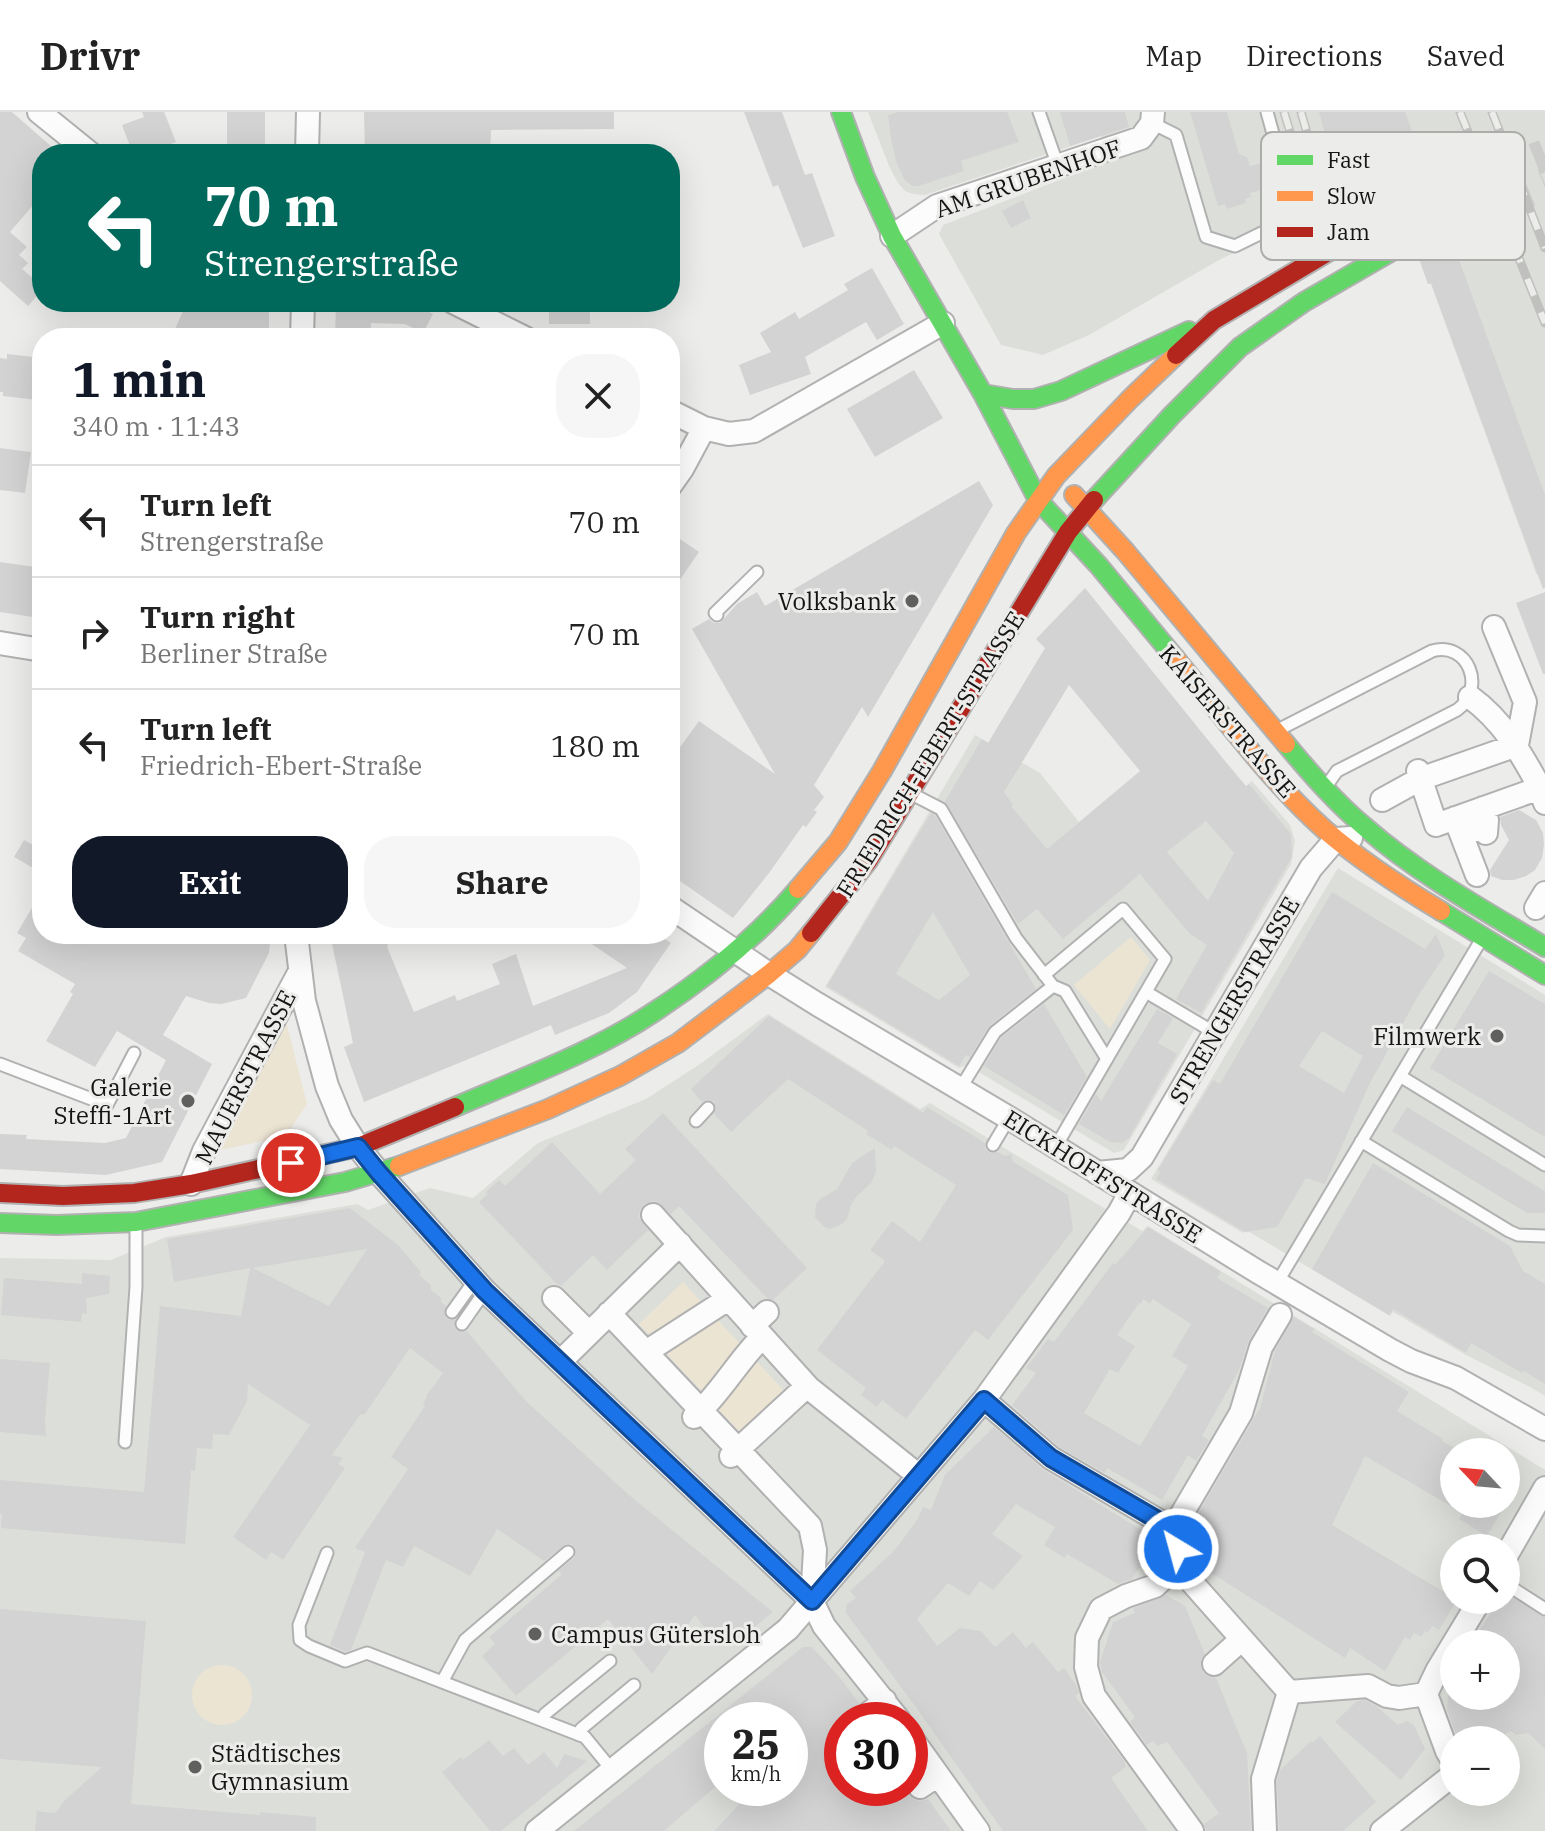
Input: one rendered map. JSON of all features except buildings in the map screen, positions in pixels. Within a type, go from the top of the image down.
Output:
[{"type":"main road","name":"KAISERSTRASSE","points":[[844,113],[865,177],[892,236],[983,394],[1038,500],[1238,727],[1272,775],[1308,813],[1336,839],[1390,880],[1545,975]]},
{"type":"main road","name":"FRIEDRICH-EBERT-STRASSE","points":[[0,1193],[63,1196],[134,1193],[191,1184],[358,1147],[528,1076],[653,1013],[737,952],[772,919],[838,842],[882,771],[1052,472],[1214,320],[1315,260]]},
{"type":"main road","name":"FRIEDRICH-EBERT-STRASSE","points":[[0,1223],[57,1225],[136,1222],[379,1173],[548,1109],[620,1076],[678,1043],[769,974],[801,946],[832,909],[868,861],[1068,532],[1086,508],[1240,347],[1304,302],[1376,260]]},
{"type":"main road","points":[[983,394],[1034,399],[1061,391],[1214,320]]},
{"type":"main road","name":"KAISERSTRASSE","points":[[983,394],[1032,449]]},
{"type":"main road","name":"KAISERSTRASSE","points":[[1052,472],[1125,551],[1268,730],[1324,789],[1376,837],[1413,865],[1545,947]]},
{"type":"street","points":[[39,112],[79,144]]},
{"type":"street","points":[[307,144],[308,112]]},
{"type":"street","name":"AM GRUBENHOF","points":[[892,236],[937,206],[1141,138],[1152,117]]},
{"type":"street","points":[[473,312],[505,328]]},
{"type":"street","points":[[680,416],[704,428],[729,434],[754,431],[943,323]]},
{"type":"street","points":[[680,472],[704,428]]},
{"type":"street","points":[[1494,627],[1525,702],[1517,745]]},
{"type":"street","points":[[0,643],[32,648]]},
{"type":"street","points":[[1419,775],[1436,825],[1455,818],[1482,824],[1543,793],[1517,745],[1488,710],[1470,697]]},
{"type":"street","points":[[1382,800],[1419,775],[1517,745]]},
{"type":"street","points":[[1455,818],[1477,875]]},
{"type":"street","points":[[1336,839],[1376,837]]},
{"type":"street","name":"STRENGERSTRASSE","points":[[1097,1173],[1128,1170],[1142,1157],[1311,868],[1336,839]]},
{"type":"street","name":"EICKHOFFSTRASSE","points":[[680,914],[769,974],[1277,1283],[1390,1350],[1456,1378],[1545,1429]]},
{"type":"street","points":[[297,944],[304,1001],[327,1086],[341,1120],[358,1147],[480,1285],[812,1601],[824,1626],[873,1702]]},
{"type":"street","name":"MAUERSTRASSE","points":[[191,1184],[204,1151],[300,971]]},
{"type":"street","points":[[537,1831],[788,1629],[984,1400],[1119,1213],[1130,1193]]},
{"type":"street","points":[[653,1215],[728,1299],[761,1325],[807,1386],[857,1418],[919,1476]]},
{"type":"street","points":[[560,1362],[680,1244]]},
{"type":"street","points":[[554,1298],[589,1333]]},
{"type":"street","points":[[646,1352],[728,1299]]},
{"type":"street","points":[[609,1313],[698,1414],[810,1526],[815,1550],[812,1601]]},
{"type":"street","points":[[1192,1831],[1094,1696],[1086,1667],[1087,1638],[1101,1609],[1155,1586],[1173,1569],[1178,1549],[1173,1529],[1241,1413],[1261,1347],[1280,1315]]},
{"type":"street","points":[[698,1414],[711,1402],[748,1352],[761,1325]]},
{"type":"street","points":[[735,1453],[807,1386]]},
{"type":"street","points":[[984,1400],[1051,1458],[1173,1529]]},
{"type":"street","points":[[1519,1534],[1545,1488]]},
{"type":"street","points":[[1173,1569],[1188,1578],[1289,1692]]},
{"type":"street","points":[[1440,1731],[1426,1694],[1469,1614]]},
{"type":"street","points":[[1214,1664],[1242,1639]]},
{"type":"street","points":[[1289,1692],[1368,1686],[1387,1696],[1399,1698],[1426,1694]]},
{"type":"street","points":[[1265,1831],[1263,1779],[1289,1692]]},
{"type":"street","points":[[1424,1797],[1440,1772]]},
{"type":"street","points":[[928,1779],[978,1831]]},
{"type":"street","points":[[1382,1831],[1440,1785]]},
{"type":"lane","points":[[1039,112],[1058,166]]},
{"type":"lane","points":[[1267,112],[1273,132]]},
{"type":"lane","points":[[1152,117],[1176,135],[1206,237],[1235,246],[1261,234]]},
{"type":"lane","points":[[717,615],[715,613],[757,572]]},
{"type":"lane","points":[[1268,730],[1432,651],[1442,648],[1451,650],[1466,661],[1472,681],[1470,697],[1465,704],[1337,771],[1308,813]]},
{"type":"lane","points":[[910,792],[941,809],[1016,938],[1053,986],[1065,991],[1107,1059]]},
{"type":"lane","points":[[1044,975],[1123,909],[1165,959],[1055,1148]]},
{"type":"lane","points":[[1277,1283],[1494,917]]},
{"type":"lane","points":[[959,1090],[995,1032],[1053,986]]},
{"type":"lane","points":[[1146,992],[1215,1033]]},
{"type":"lane","points":[[0,1064],[107,1105],[134,1053]]},
{"type":"lane","points":[[1400,1076],[1545,1165]]},
{"type":"lane","points":[[696,1121],[708,1108]]},
{"type":"lane","points":[[993,1145],[1009,1118]]},
{"type":"lane","points":[[1361,1141],[1509,1231],[1518,1235],[1545,1236]]},
{"type":"lane","points":[[125,1442],[136,1287],[134,1193]]},
{"type":"lane","points":[[452,1312],[480,1285]]},
{"type":"lane","points":[[462,1324],[480,1285]]},
{"type":"lane","points":[[442,1682],[465,1640],[568,1552]]},
{"type":"lane","points":[[327,1553],[299,1625],[300,1640],[345,1661],[367,1653],[585,1737],[612,1770]]},
{"type":"lane","points":[[1520,1593],[1545,1609]]},
{"type":"lane","points":[[542,1720],[545,1714],[610,1661]]},
{"type":"lane","points":[[579,1735],[581,1729],[634,1685]]},
{"type":"shaded area","points":[[868,112],[1545,112],[1545,572],[1536,573],[1431,284],[1428,284],[1419,260],[1525,260],[1525,132],[1261,132],[1261,240],[1219,260],[1089,335],[1043,355],[1001,345],[939,234],[943,225],[1109,161],[1101,136],[925,195],[905,191],[889,166]]},
{"type":"shaded area","points":[[975,735],[1040,773],[1079,822],[1069,831],[1140,875],[1252,781],[1290,825],[1295,841],[1291,864],[1124,1150],[1114,1153],[967,1065],[959,1068],[825,987]]},
{"type":"shaded area","points":[[1338,868],[1545,995],[1545,1396],[1393,1312],[1390,1316],[1246,1230],[1243,1233],[1151,1179]]},
{"type":"shaded area","points":[[1131,937],[1150,960],[1110,1029],[1074,985]]},
{"type":"shaded area","points":[[284,1013],[307,1104],[286,1136],[211,1152]]},
{"type":"shaded area","points":[[768,1014],[920,1109],[930,1103],[1142,1231],[1148,1226],[1493,1438],[1440,1438],[1440,1518],[1520,1518],[1520,1455],[1545,1470],[1545,1831],[0,1831],[0,1258],[111,1260],[166,1237],[357,1204],[368,1210],[430,1188],[473,1198],[538,1143],[646,1099]]},
{"type":"shaded area","points":[[683,1282],[707,1308],[655,1341],[639,1324]]},
{"type":"shaded area","points":[[711,1313],[746,1350],[709,1399],[660,1347]]},
{"type":"shaded area","points":[[750,1354],[785,1392],[741,1433],[714,1405]]},
{"type":"shaded area","points":[[222,1665],[234,1667],[243,1674],[250,1683],[250,1707],[243,1716],[234,1723],[222,1725],[210,1723],[201,1716],[194,1707],[192,1695],[194,1683],[201,1674],[210,1667]]},
{"type":"tunnel","points":[[1525,163],[1545,155]]},
{"type":"tunnel","points":[[1525,192],[1545,184]]},
{"type":"railway","points":[[1284,112],[1290,132]]},
{"type":"railway","points":[[1301,112],[1307,132]]},
{"type":"railway","points":[[1460,112],[1468,132]]},
{"type":"railway","points":[[1492,112],[1500,132]]},
{"type":"railway","points":[[1525,197],[1545,248]]},
{"type":"railway","points":[[1520,260],[1545,323]]},
{"type":"traffic: fast","points":[[841,112],[865,177],[892,236],[983,394],[1038,500],[1099,566],[1175,658]]},
{"type":"traffic: fast","points":[[1094,500],[1240,347],[1304,302],[1376,260]]},
{"type":"traffic: fast","points":[[983,394],[1034,399],[1061,391],[1189,331]]},
{"type":"traffic: fast","points":[[1286,744],[1334,798],[1387,845],[1453,891],[1545,947]]},
{"type":"traffic: fast","points":[[455,1107],[583,1052],[654,1012],[731,955],[766,924],[798,889]]},
{"type":"traffic: fast","points":[[1441,911],[1545,975]]},
{"type":"traffic: fast","points":[[0,1223],[57,1225],[136,1222],[345,1182],[399,1166]]},
{"type":"traffic: slow","points":[[798,889],[838,842],[882,771],[1016,533],[1056,476],[1176,355]]},
{"type":"traffic: slow","points":[[1074,495],[1125,551],[1286,744]]},
{"type":"traffic: slow","points":[[1175,658],[1247,747],[1305,811],[1367,863],[1441,911]]},
{"type":"traffic: slow","points":[[399,1166],[548,1109],[620,1076],[678,1043],[769,974],[811,933]]},
{"type":"traffic: jam","points":[[1176,355],[1214,320],[1315,260]]},
{"type":"traffic: jam","points":[[811,933],[868,861],[1068,532],[1094,500]]},
{"type":"traffic: jam","points":[[0,1193],[63,1196],[134,1193],[191,1184],[358,1147],[455,1107]]},
{"type":"place","name":"Volksbank","points":[[912,601]]},
{"type":"place","name":"Filmwerk","points":[[1497,1036]]},
{"type":"place","name":"Galerie Steffi-1Art","points":[[188,1101]]},
{"type":"place","name":"Campus Gütersloh","points":[[535,1634]]},
{"type":"place","name":"Städtisches Gymnasium","points":[[195,1767]]},
{"type":"route","points":[[291,1163],[358,1147],[485,1291],[812,1601],[984,1400],[1051,1458],[1173,1529],[1178,1549]]}]
